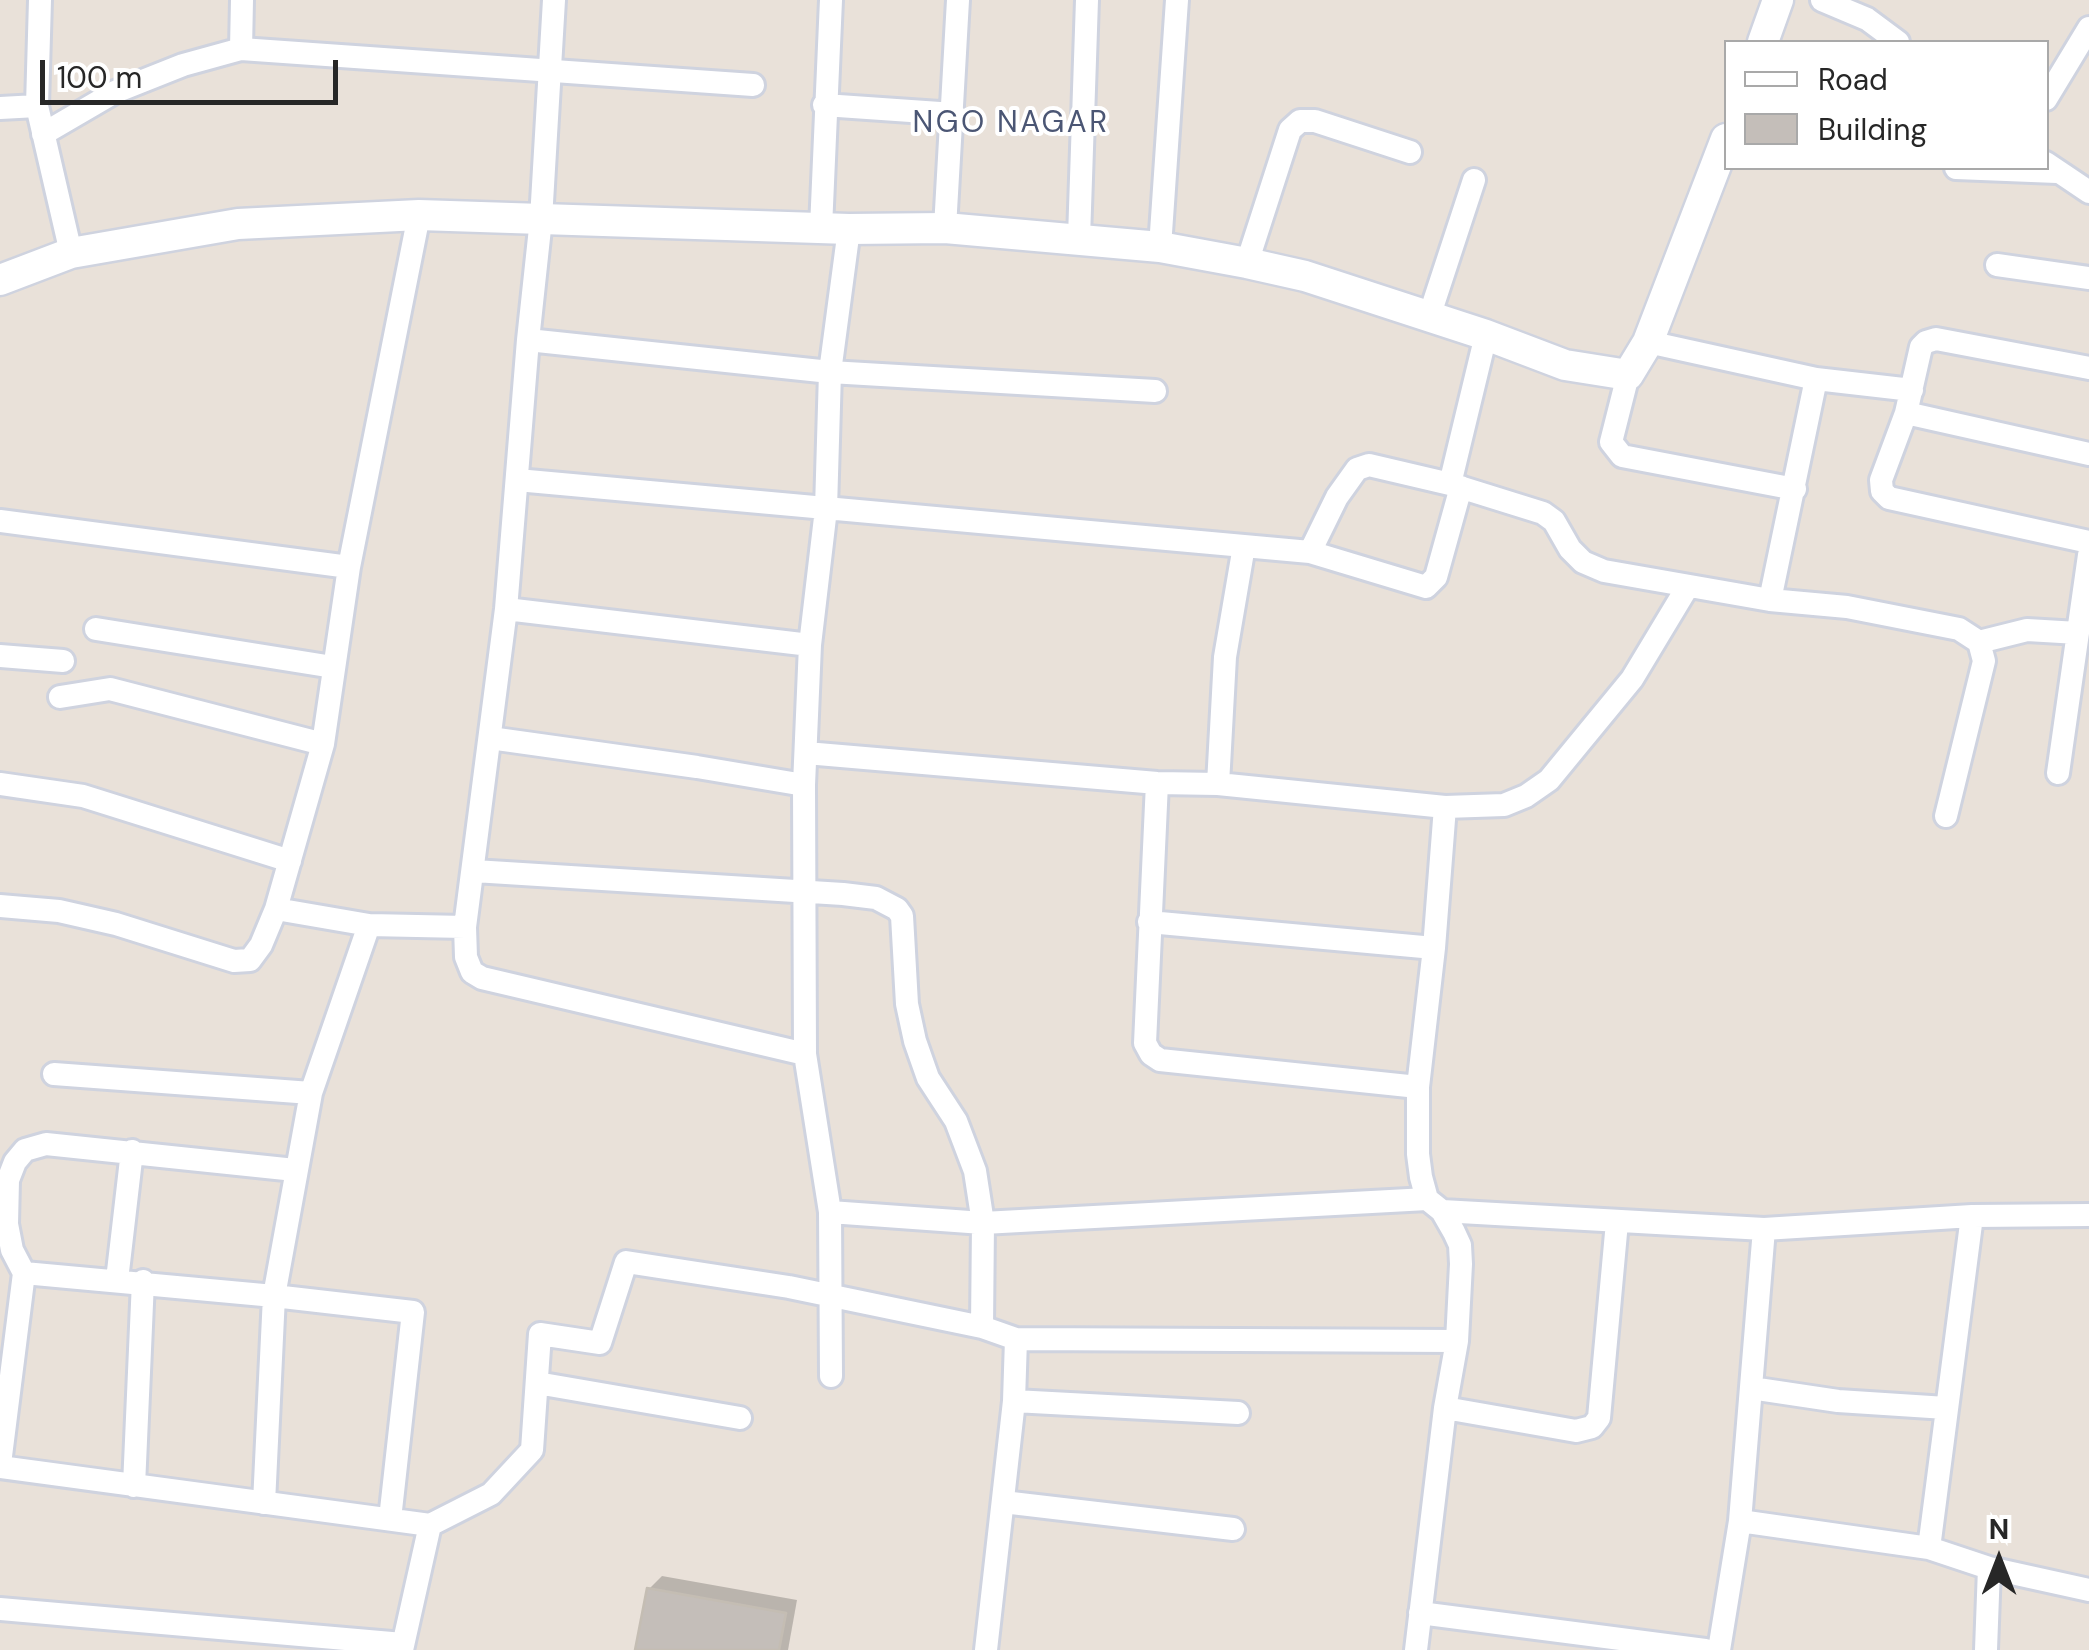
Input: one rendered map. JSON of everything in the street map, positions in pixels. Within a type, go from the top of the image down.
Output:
[{"type":"street","points":[[40,0],[37,106],[71,253]]},
{"type":"street","points":[[241,49],[242,0]]},
{"type":"street","points":[[554,0],[541,219],[506,609],[465,927],[466,957],[472,972],[482,978],[805,1054]]},
{"type":"street","points":[[831,0],[824,106],[835,228],[826,509],[810,644],[803,892],[805,1054],[830,1212],[832,1376]]},
{"type":"street","points":[[945,228],[958,0]]},
{"type":"street","points":[[1079,238],[1087,0]]},
{"type":"street","points":[[1160,247],[1177,0]]},
{"type":"street","points":[[1763,40],[1778,0]]},
{"type":"street","points":[[1822,0],[1867,19],[1895,40]]},
{"type":"street","points":[[2049,94],[2089,28]]},
{"type":"street","points":[[43,134],[115,92],[183,65],[241,49],[753,85]]},
{"type":"street","points":[[0,108],[37,106]]},
{"type":"street","points":[[824,106],[954,114]]},
{"type":"street","points":[[1248,263],[1290,130],[1300,121],[1316,120],[1410,152]]},
{"type":"street","points":[[1724,144],[1648,342],[1628,376],[1611,442],[1622,456],[1795,489]]},
{"type":"street","points":[[2052,167],[2089,192]]},
{"type":"street","points":[[1429,316],[1474,180]]},
{"type":"street","points":[[0,906],[59,911],[116,924],[234,961],[250,960],[262,945],[323,744],[348,567],[419,215]]},
{"type":"street","points":[[0,280],[71,253],[238,224],[419,215],[945,228],[1160,247],[1248,263],[1305,276],[1566,365],[1628,376]]},
{"type":"street","points":[[1997,265],[2089,278]]},
{"type":"street","points":[[517,480],[1310,552],[1426,587],[1436,577],[1486,335]]},
{"type":"street","points":[[2089,368],[1936,339],[1926,342],[1880,480],[1882,492],[1889,498],[2089,542]]},
{"type":"street","points":[[528,340],[830,372],[1156,391]]},
{"type":"street","points":[[1648,342],[1909,402],[2089,454]]},
{"type":"street","points":[[1770,600],[1816,379]]},
{"type":"street","points":[[1310,552],[1337,497],[1357,469],[1369,465],[1455,485],[1543,513],[1554,521],[1570,549],[1583,562],[1604,571],[1770,600],[1847,608],[1959,630],[1979,642],[1984,661],[1946,816]]},
{"type":"street","points":[[0,521],[348,567]]},
{"type":"street","points":[[1218,784],[1225,658],[1244,546]]},
{"type":"street","points":[[2058,773],[2089,555]]},
{"type":"street","points":[[806,753],[1157,783],[1218,784],[1445,807],[1504,805],[1526,796],[1548,780],[1632,679],[1688,586]]},
{"type":"street","points":[[506,609],[810,644]]},
{"type":"street","points":[[96,629],[333,666]]},
{"type":"street","points":[[1979,642],[2027,630],[2078,634]]},
{"type":"street","points":[[0,656],[63,661]]},
{"type":"street","points":[[60,697],[110,689],[323,744]]},
{"type":"street","points":[[490,738],[698,766],[804,785]]},
{"type":"street","points":[[1157,783],[1145,1043],[1160,1060],[1418,1087]]},
{"type":"street","points":[[0,784],[83,796],[290,860]]},
{"type":"street","points":[[1416,1650],[1445,1408],[1457,1341],[1460,1246],[1435,1205],[1418,1154],[1418,1087],[1445,807]]},
{"type":"street","points":[[474,872],[803,892],[876,898],[890,904],[902,916],[907,1004],[915,1041],[928,1078],[956,1120],[975,1171],[983,1223],[982,1327]]},
{"type":"street","points":[[276,909],[369,925],[465,927]]},
{"type":"street","points":[[1148,922],[1434,948]]},
{"type":"street","points":[[264,1503],[274,1296],[295,1170],[311,1093],[369,925]]},
{"type":"street","points":[[54,1074],[311,1093]]},
{"type":"street","points":[[295,1170],[46,1144],[25,1150],[8,1180],[7,1224],[12,1250],[24,1273],[9,1318],[0,1466],[430,1524],[491,1494],[532,1450],[540,1334],[600,1344],[626,1262],[832,1296],[982,1327],[1016,1338],[1457,1341]]},
{"type":"street","points":[[117,1280],[132,1152]]},
{"type":"street","points":[[830,1212],[983,1223],[1435,1205],[1617,1222],[1764,1229],[1972,1216],[2089,1215]]},
{"type":"street","points":[[1929,1548],[1972,1216]]},
{"type":"street","points":[[1445,1408],[1576,1431],[1592,1427],[1599,1418],[1617,1222]]},
{"type":"street","points":[[1719,1650],[1740,1521],[1764,1229]]},
{"type":"street","points":[[24,1273],[142,1281],[413,1312],[390,1519]]},
{"type":"street","points":[[134,1486],[142,1281]]},
{"type":"street","points":[[986,1650],[1014,1401],[1016,1338]]},
{"type":"street","points":[[537,1383],[740,1418]]},
{"type":"street","points":[[1751,1388],[1838,1401],[1946,1408]]},
{"type":"street","points":[[1014,1401],[1238,1414]]},
{"type":"street","points":[[1003,1502],[1233,1529]]},
{"type":"street","points":[[1740,1521],[1929,1548],[1989,1568],[2089,1590]]},
{"type":"street","points":[[0,1609],[403,1647],[430,1524]]},
{"type":"street","points":[[1986,1650],[1989,1568]]},
{"type":"street","points":[[1420,1613],[1705,1650]]},
{"type":"building","points":[[647,1588],[786,1613],[779,1650],[635,1650]]},
{"type":"district","name":"NGO NAGAR","points":[[1011,124]]}]
